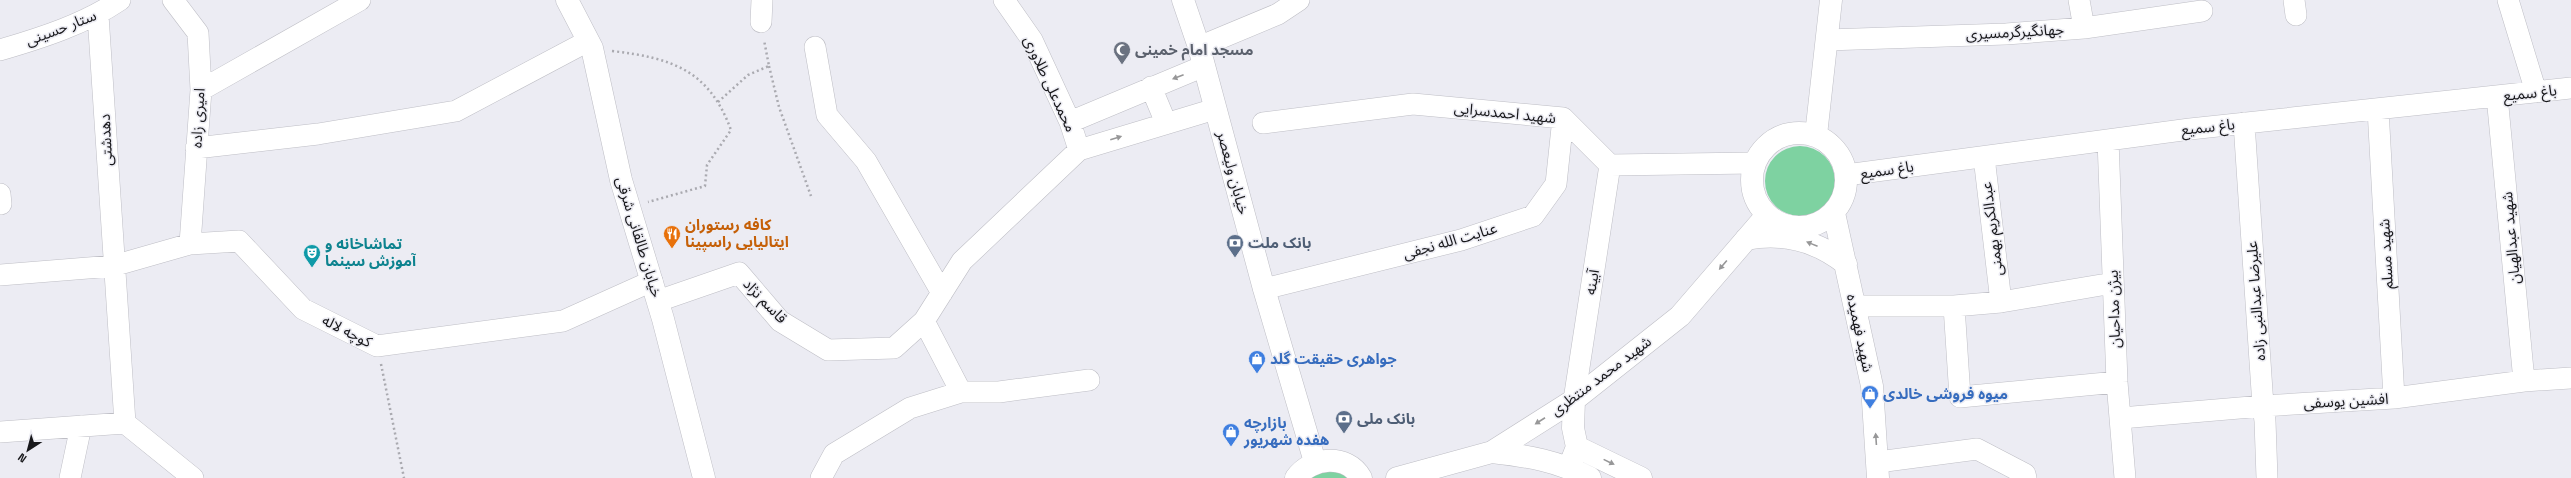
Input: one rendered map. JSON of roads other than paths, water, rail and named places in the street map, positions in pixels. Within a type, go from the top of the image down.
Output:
[{"type":"main road","name":"خیابان طالقانی شرقی","points":[[567,0],[590,45],[629,205],[655,291],[704,478]]},
{"type":"main road","name":"خیابان ولیعصر","points":[[1183,0],[1201,57],[1264,289],[1315,462]]},
{"type":"main road","points":[[1816,135],[1831,0]]},
{"type":"main road","points":[[1798,132],[1816,135],[1832,145],[1843,161],[1846,175],[1844,197],[1834,213],[1819,224],[1801,228],[1782,224],[1766,214],[1756,199],[1751,181],[1754,163],[1764,147],[1780,137],[1798,132]]},
{"type":"main road","name":"شهید فهمیده","points":[[1834,213],[1872,386],[1878,470]]},
{"type":"main road","name":"شهید محمد منتظری","points":[[1397,478],[1492,452],[1574,400],[1680,316],[1766,214]]},
{"type":"main road","points":[[1746,239],[1771,236],[1797,239],[1823,248],[1846,264]]},
{"type":"main road","points":[[1569,467],[1577,447],[1573,428],[1574,400]]},
{"type":"main road","points":[[1577,447],[1641,478]]},
{"type":"main road","points":[[1492,452],[1537,457],[1569,467],[1590,478]]},
{"type":"main road","points":[[1296,478],[1302,470],[1315,462],[1331,460],[1346,464],[1361,478]]},
{"type":"street","name":"ستار حسینی","points":[[0,50],[27,42],[98,15],[120,0]]},
{"type":"street","name":"امیری زاده","points":[[173,0],[198,32],[201,90],[190,244]]},
{"type":"street","points":[[201,90],[360,0]]},
{"type":"street","points":[[761,22],[762,0]]},
{"type":"street","name":"محمدعلی طلاوری","points":[[1004,0],[1032,40],[1070,122],[1079,150]]},
{"type":"street","points":[[1070,122],[1152,87],[1201,57],[1278,14],[1299,0]]},
{"type":"street","points":[[2079,0],[2084,28]]},
{"type":"street","points":[[2508,0],[2536,92]]},
{"type":"street","name":"جهانگیرگرمسیری","points":[[1827,40],[2006,34],[2084,28],[2202,11]]},
{"type":"street","name":"دهدشتی","points":[[98,15],[113,266],[125,422]]},
{"type":"street","points":[[196,148],[318,134],[456,111],[590,45]]},
{"type":"street","points":[[815,47],[827,115],[866,161],[942,293]]},
{"type":"street","points":[[1152,87],[1166,123]]},
{"type":"street","name":"باغ سمیع","points":[[1846,175],[2244,123],[2571,88]]},
{"type":"street","name":"شهید عبدالهیان","points":[[2497,96],[2524,381]]},
{"type":"street","name":"شهید احمدسرایی","points":[[1263,124],[1413,104],[1563,118],[1610,165]]},
{"type":"street","points":[[1079,150],[1215,109]]},
{"type":"street","name":"شهید مسلم","points":[[2378,109],[2394,398]]},
{"type":"street","name":"عنایت الله نجفی","points":[[1264,289],[1461,240],[1533,216],[1556,184],[1563,118]]},
{"type":"street","name":"علیرضا عبدالنبی زاده","points":[[2244,123],[2262,406],[2266,420],[2267,478]]},
{"type":"street","name":"بیژن مداحیان","points":[[2108,140],[2117,382],[2125,478]]},
{"type":"street","name":"قاسم نژاد","points":[[655,291],[739,273],[780,321],[828,350],[894,348],[924,321],[962,261],[1079,150]]},
{"type":"street","name":"عبدالکریم بهمنی","points":[[1984,156],[2001,302]]},
{"type":"street","points":[[1610,165],[1754,163]]},
{"type":"street","name":"آبینه","points":[[1574,400],[1610,165]]},
{"type":"street","name":"کوچه لاله","points":[[113,266],[190,244],[239,241],[303,309],[377,346],[563,321],[655,291]]},
{"type":"street","points":[[0,275],[113,266]]},
{"type":"street","points":[[1855,306],[1954,306],[2001,302],[2113,283]]},
{"type":"street","points":[[1954,306],[1960,397],[2117,382]]},
{"type":"street","points":[[924,321],[961,392]]},
{"type":"street","name":"افشین یوسفی","points":[[2121,418],[2262,406],[2394,398],[2524,381],[2571,378]]},
{"type":"street","points":[[821,478],[834,454],[910,408],[961,392],[1013,390],[1089,380]]},
{"type":"street","points":[[0,432],[125,422],[193,478]]},
{"type":"street","points":[[70,478],[81,426]]},
{"type":"street","points":[[1878,470],[1977,449],[2025,474],[2026,478]]},
{"type":"place","name":"مسجد امام خمینی","points":[[1122,65]]},
{"type":"place","name":"کافه رستوران ایتالیایی راسپینا","points":[[672,249]]},
{"type":"place","name":"بانک ملت","points":[[1235,258]]},
{"type":"place","name":"تماشاخانه و آموزش سینما","points":[[312,268]]},
{"type":"place","name":"جواهری حقیقت گلد","points":[[1257,374]]},
{"type":"place","name":"میوه فروشی خالدی","points":[[1870,409]]},
{"type":"place","name":"بانک ملی","points":[[1344,434]]},
{"type":"place","name":"بازارچه هفده شهریور","points":[[1231,447]]}]
